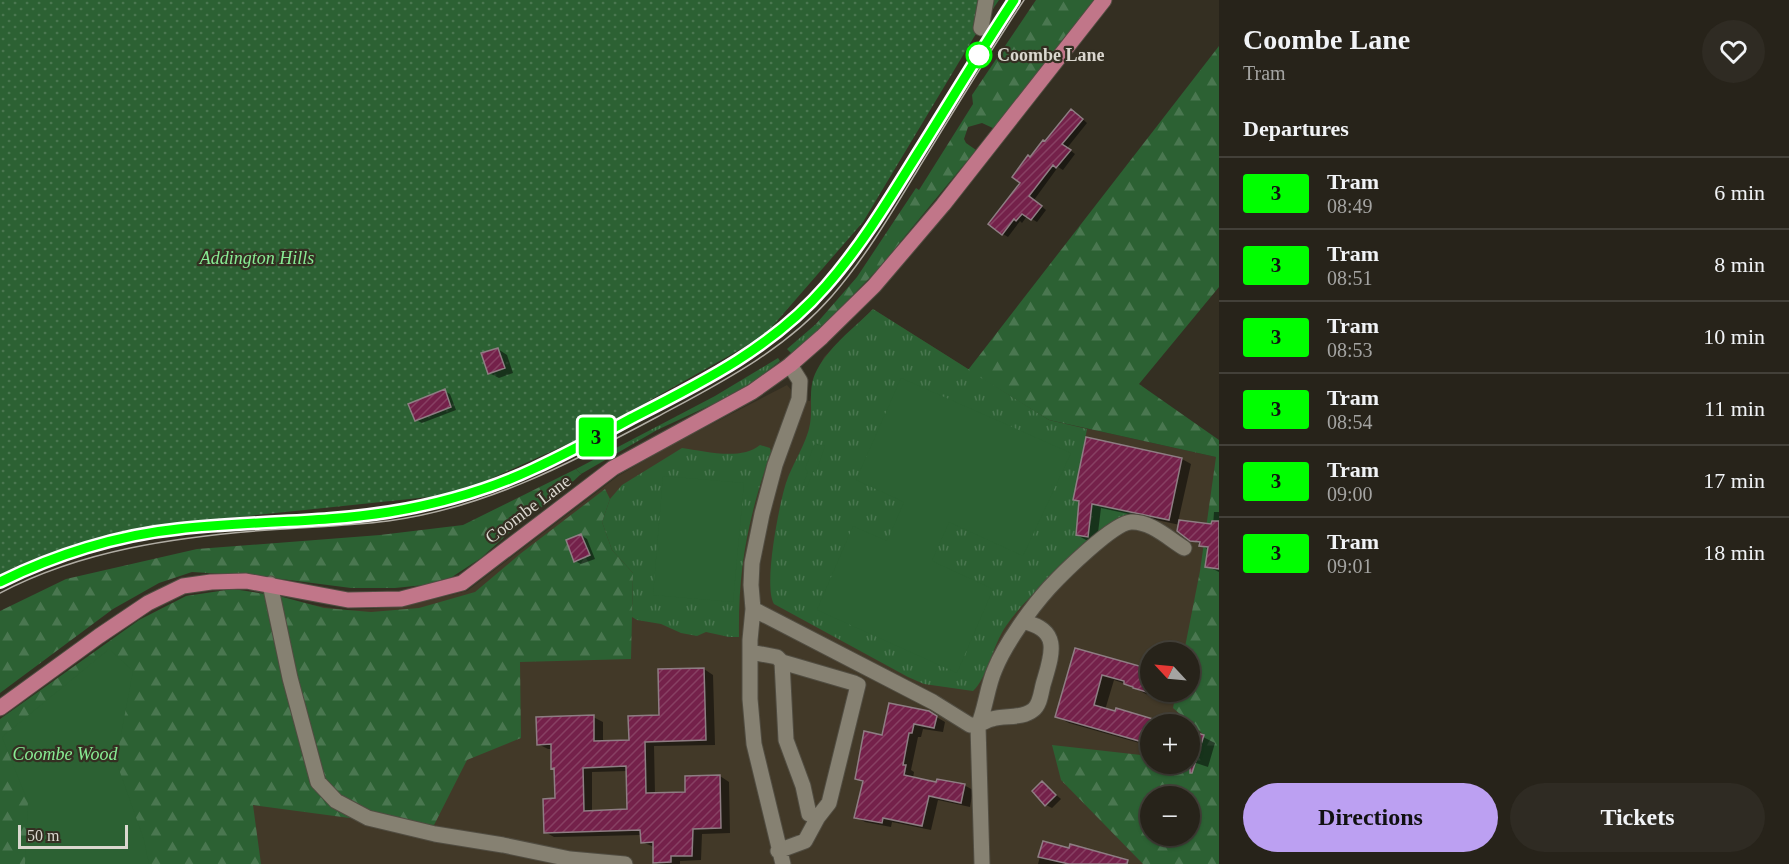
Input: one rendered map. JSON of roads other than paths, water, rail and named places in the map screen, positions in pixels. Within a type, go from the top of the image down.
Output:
[{"type":"main road","name":"Coombe Lane","points":[[0,708],[148,603],[183,586],[239,581],[270,584],[348,600],[401,599],[462,583],[613,468],[752,392],[790,365],[852,308],[905,251],[993,143],[1104,0]]},
{"type":"street","points":[[981,28],[986,0]]},
{"type":"street","points":[[750,652],[777,657],[782,662],[858,685],[829,803],[818,817],[805,842],[780,858],[754,744],[750,699],[750,652],[753,609],[751,585],[756,539],[775,465],[799,399],[800,381],[790,365]]},
{"type":"street","points":[[982,864],[978,726],[984,712],[994,669],[1014,636],[1049,589],[1112,530],[1130,522],[1149,525],[1184,548]]},
{"type":"street","points":[[270,584],[290,678],[318,782],[336,801],[368,818],[435,834],[570,859],[626,864]]},
{"type":"street","points":[[753,609],[933,702],[970,725],[978,726],[993,718],[1026,714],[1037,706],[1052,644],[1042,629],[1024,622]]},
{"type":"street","points":[[782,662],[786,740],[803,786],[809,814],[818,817]]},
{"type":"tram line","name":"3","points":[[0,582],[36,566],[89,548],[176,529],[390,512],[452,498],[531,470],[719,374],[790,323],[810,304],[847,260],[872,226],[1014,0]]},
{"type":"tram line","points":[[0,593],[64,566],[130,548],[233,533],[388,521],[459,506],[493,495],[560,467],[727,378],[793,333],[813,316],[844,281],[867,251],[1024,0]]},
{"type":"tram line","points":[[378,513],[452,498],[531,470],[719,374],[790,323],[826,286],[872,226],[905,173]]},
{"type":"tram line","points":[[0,582],[79,551],[135,537],[219,526]]},
{"type":"place","name":"Coombe Lane","points":[[979,55]]},
{"type":"park label","name":"Addington Hills","points":[[257,258]]},
{"type":"park label","name":"Coombe Wood","points":[[65,754]]}]
